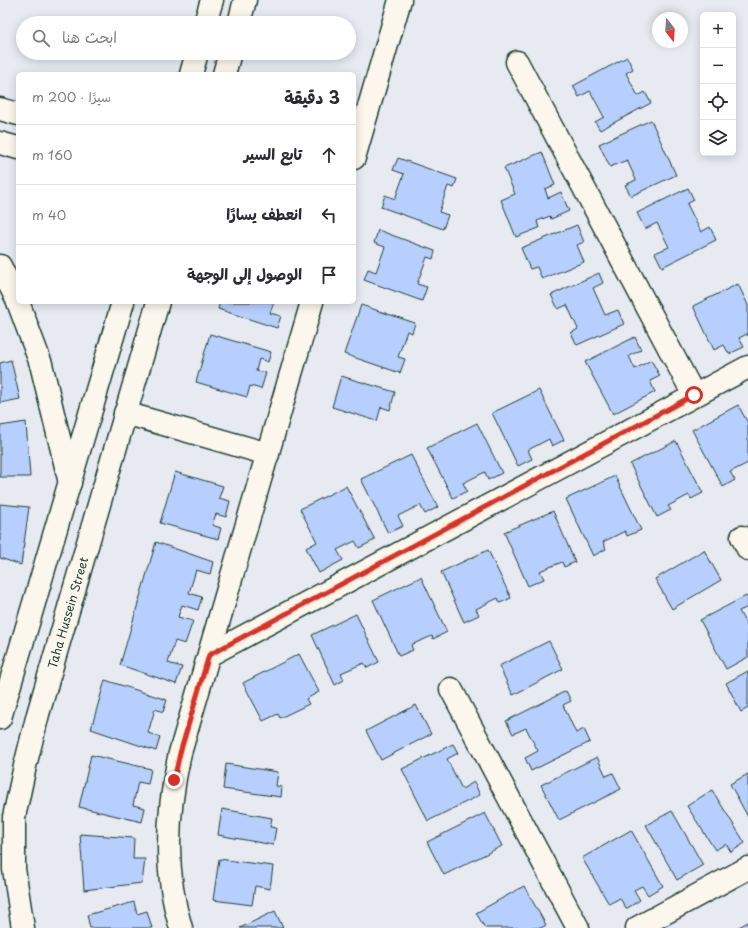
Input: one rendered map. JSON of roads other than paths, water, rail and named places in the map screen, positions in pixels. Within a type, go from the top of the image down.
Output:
[{"type":"street","points":[[207,16],[212,0]]},
{"type":"street","points":[[241,16],[245,0]]},
{"type":"street","points":[[356,151],[400,0]]},
{"type":"street","points":[[192,72],[195,60]]},
{"type":"street","points":[[225,72],[228,60]]},
{"type":"street","points":[[517,62],[694,395]]},
{"type":"street","points":[[0,109],[16,113]]},
{"type":"street","points":[[0,143],[16,147]]},
{"type":"street","points":[[0,266],[16,298]]},
{"type":"street","points":[[19,304],[41,364],[70,484]]},
{"type":"street","points":[[0,718],[122,304]]},
{"type":"street","name":"Taha Hussein Street","points":[[23,928],[14,869],[14,818],[22,780],[38,714],[157,304]]},
{"type":"street","points":[[180,928],[169,865],[168,837],[174,780],[180,753],[311,304]]},
{"type":"street","points":[[209,655],[748,366]]},
{"type":"street","points":[[125,413],[268,454]]},
{"type":"street","points":[[451,689],[578,928]]},
{"type":"street","points":[[637,928],[748,868]]}]
